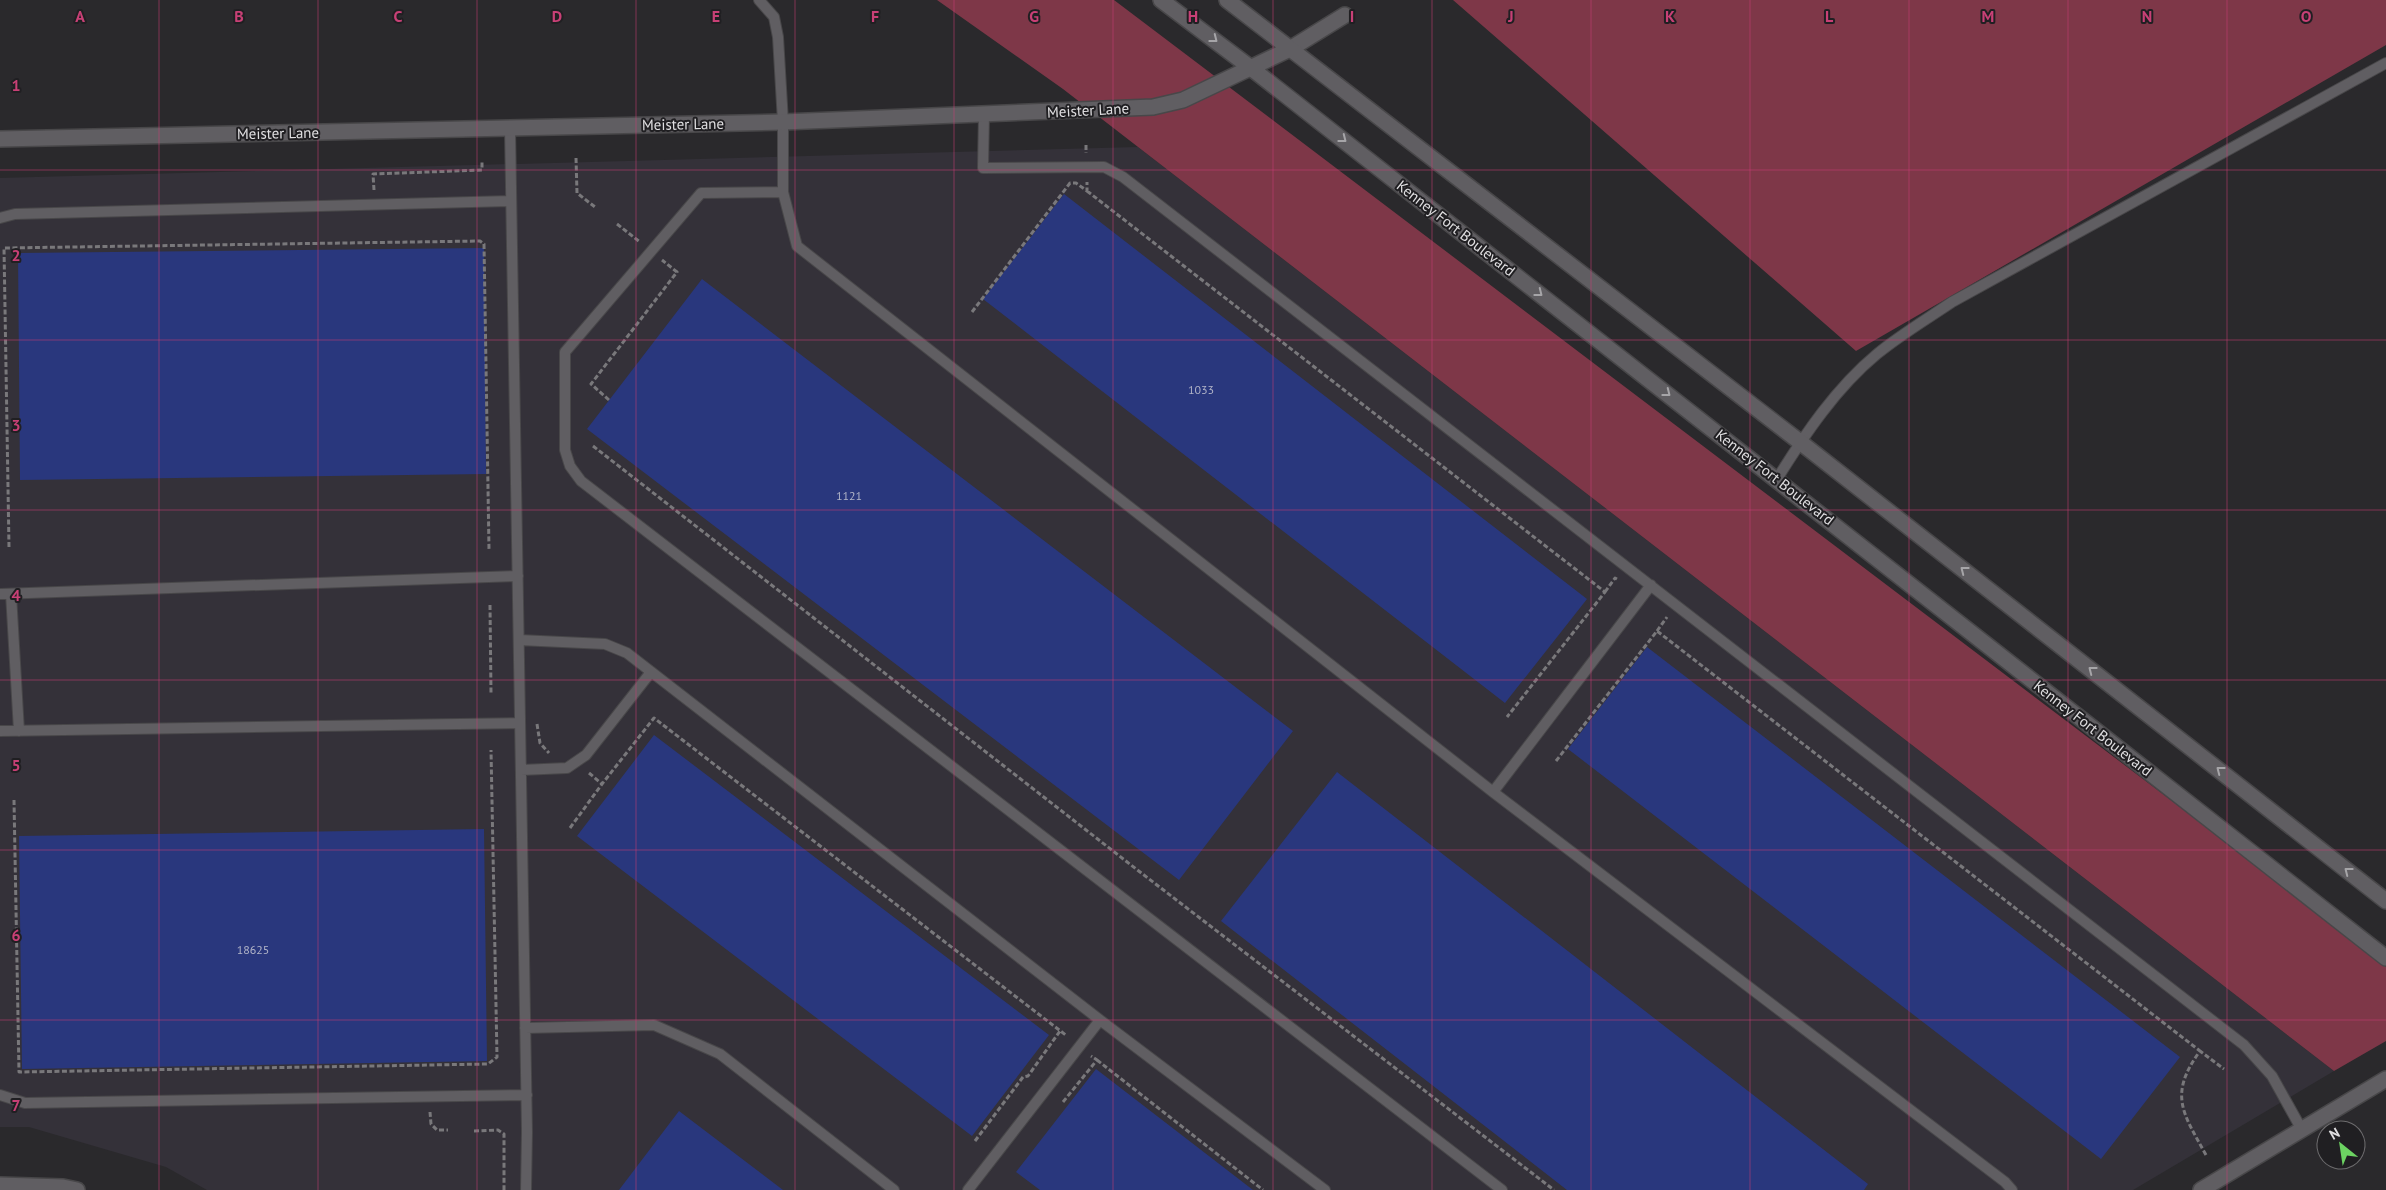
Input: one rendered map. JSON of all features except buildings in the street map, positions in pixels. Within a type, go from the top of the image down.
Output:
[{"type":"street","name":"Kenney Fort Boulevard","points":[[1161,0],[1251,68],[1777,479],[2386,958]]},
{"type":"street","points":[[1227,0],[1800,442],[2386,901]]},
{"type":"street","name":"Meister Lane","points":[[0,139],[783,122],[1153,107],[1182,100],[1251,68],[1290,49],[1345,15]]},
{"type":"street","points":[[2201,1190],[2386,1079]]},
{"type":"street","points":[[0,1185],[63,1187],[77,1190]]},
{"type":"lane","points":[[759,0],[774,17],[783,122],[783,192],[797,246],[1493,792],[2006,1182],[2012,1190]]},
{"type":"lane","points":[[1777,479],[1800,442],[1842,388],[1876,355],[1952,302],[2386,63]]},
{"type":"lane","points":[[984,114],[983,168],[1104,167],[1124,178],[2244,1045],[2272,1076],[2302,1130]]},
{"type":"lane","points":[[510,128],[526,1028],[526,1190]]},
{"type":"lane","points":[[783,192],[701,193],[565,352],[565,450],[570,466],[589,488],[1502,1190]]},
{"type":"lane","points":[[0,218],[15,214],[511,201]]},
{"type":"lane","points":[[18,731],[5,594],[518,576]]},
{"type":"lane","points":[[1493,792],[1651,585]]},
{"type":"lane","points":[[519,640],[605,644],[627,653],[1100,1020],[1325,1190]]},
{"type":"lane","points":[[521,770],[567,768],[586,755],[651,672]]},
{"type":"lane","points":[[0,731],[520,723]]},
{"type":"lane","points":[[968,1190],[1100,1020]]},
{"type":"lane","points":[[526,1028],[654,1025],[720,1054],[894,1190]]},
{"type":"lane","points":[[0,1095],[25,1103],[527,1095]]},
{"type":"path","points":[[1086,145],[1086,154]]},
{"type":"path","points":[[576,158],[577,194],[595,207]]},
{"type":"path","points":[[374,193],[374,174],[482,170],[482,161]]},
{"type":"path","points":[[1087,181],[1087,191]]},
{"type":"path","points":[[972,312],[1070,183],[1076,183],[1605,592]]},
{"type":"path","points":[[617,224],[642,243]]},
{"type":"path","points":[[9,547],[4,248],[480,241],[484,244],[489,549]]},
{"type":"path","points":[[610,400],[591,384],[677,272],[662,259]]},
{"type":"path","points":[[593,446],[1140,872],[1554,1190]]},
{"type":"path","points":[[1507,717],[1615,578],[1622,583]]},
{"type":"path","points":[[490,605],[491,693]]},
{"type":"path","points":[[1556,761],[1667,618],[1661,613]]},
{"type":"path","points":[[1657,631],[2224,1069]]},
{"type":"path","points":[[537,718],[540,743],[548,753],[555,755]]},
{"type":"path","points":[[570,828],[654,718],[1067,1036]]},
{"type":"path","points":[[14,800],[19,1072],[488,1064],[497,1057],[491,750]]},
{"type":"path","points":[[589,773],[602,784]]},
{"type":"path","points":[[974,1141],[1023,1077],[1028,1076],[1060,1031]]},
{"type":"path","points":[[2200,1051],[2187,1068],[2182,1086],[2181,1102],[2186,1118],[2206,1154]]},
{"type":"path","points":[[1091,1056],[1263,1190]]},
{"type":"path","points":[[1063,1102],[1097,1060]]},
{"type":"path","points":[[430,1112],[431,1124],[437,1130],[448,1130]]},
{"type":"path","points":[[474,1131],[498,1130],[504,1134],[504,1190]]},
{"type":"shaded area","points":[[937,0],[1114,0],[2386,963],[2386,1041],[2334,1071],[1063,89]]},
{"type":"shaded area","points":[[1453,0],[2386,0],[2386,45],[1856,351]]},
{"type":"shaded area","points":[[1138,147],[2334,1071],[2133,1190],[207,1190],[166,1167],[29,1127],[0,1127],[0,178]]}]
